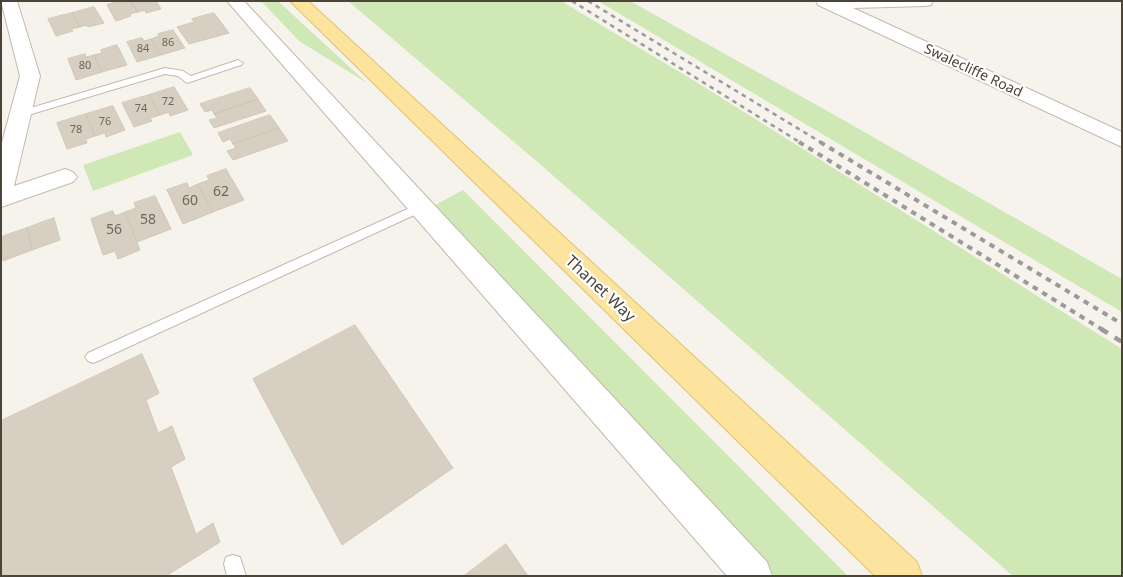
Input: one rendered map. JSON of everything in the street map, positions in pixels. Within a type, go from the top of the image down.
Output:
[{"type":"main road","name":"Thanet Way","points":[[298,1],[903,576]]},
{"type":"street","points":[[1,191],[30,76],[10,1]]},
{"type":"street","points":[[235,1],[753,576]]},
{"type":"street","points":[[831,4],[925,1]]},
{"type":"street","name":"Swalecliffe Road","points":[[831,4],[1122,140]]},
{"type":"street","points":[[1,198],[65,178]]},
{"type":"lane","points":[[21,114],[165,71],[180,73],[186,76],[187,80],[238,63]]},
{"type":"lane","points":[[93,357],[421,207]]},
{"type":"green space","points":[[261,1],[278,1],[367,83],[299,41]]},
{"type":"green space","points":[[348,1],[561,1],[693,80],[1122,349],[1122,576],[1013,576],[534,159]]},
{"type":"green space","points":[[598,1],[630,1],[1122,279],[1122,312]]},
{"type":"green space","points":[[180,132],[193,155],[93,191],[83,165]]},
{"type":"green space","points":[[463,190],[848,576],[764,576],[428,209]]},
{"type":"building","points":[[119,1],[131,1],[138,12],[116,21],[107,5]]},
{"type":"building","points":[[131,1],[156,1],[161,9],[146,13],[145,10],[138,12]]},
{"type":"building","points":[[94,7],[104,23],[80,27],[72,13]]},
{"type":"building","points":[[72,13],[80,27],[56,36],[48,19]]},
{"type":"building","points":[[214,13],[229,33],[189,44],[177,27],[194,22],[192,19]]},
{"type":"building","points":[[173,30],[185,48],[161,55],[151,39],[159,36],[158,34]]},
{"type":"building","points":[[142,38],[144,41],[151,39],[161,55],[137,62],[127,42]]},
{"type":"building","points":[[117,45],[127,65],[102,72],[94,55],[102,53],[101,50]]},
{"type":"building","points":[[85,54],[86,57],[94,55],[102,72],[76,80],[68,59]]},
{"type":"building","points":[[174,87],[188,110],[170,116],[169,112],[160,115],[149,95]]},
{"type":"building","points":[[250,88],[258,99],[214,114],[212,110],[205,112],[200,104]]},
{"type":"building","points":[[149,95],[160,115],[150,118],[152,121],[134,127],[122,103]]},
{"type":"building","points":[[258,99],[266,111],[214,128],[209,120],[217,118],[214,114]]},
{"type":"building","points":[[113,106],[125,130],[106,137],[105,133],[95,136],[86,114]]},
{"type":"building","points":[[86,114],[95,136],[86,139],[87,143],[67,149],[57,123]]},
{"type":"building","points":[[270,115],[279,128],[233,144],[230,139],[223,142],[218,133]]},
{"type":"building","points":[[279,128],[288,141],[233,160],[227,151],[236,148],[233,144]]},
{"type":"building","points":[[226,169],[244,200],[213,212],[198,184],[209,180],[207,176]]},
{"type":"building","points":[[187,183],[189,188],[198,184],[213,212],[183,224],[167,190]]},
{"type":"building","points":[[155,196],[171,229],[137,242],[125,212],[136,208],[134,203]]},
{"type":"building","points":[[113,211],[115,216],[125,212],[140,250],[118,259],[115,251],[103,255],[91,219]]},
{"type":"building","points":[[54,218],[60,240],[32,250],[27,228]]},
{"type":"building","points":[[27,228],[32,250],[3,261],[1,237]]},
{"type":"building","points":[[355,325],[453,468],[342,545],[253,379]]},
{"type":"building","points":[[142,354],[159,393],[146,400],[158,433],[172,426],[185,459],[171,467],[196,534],[213,523],[220,542],[166,576],[1,576],[1,421]]},
{"type":"building","points":[[506,544],[528,576],[464,576]]},
{"type":"railway","points":[[572,1],[801,143]]},
{"type":"railway","points":[[588,1],[822,143]]},
{"type":"railway","points":[[799,142],[1103,330]]},
{"type":"railway","points":[[820,142],[1122,324]]},
{"type":"railway","points":[[1101,329],[1122,342]]}]
